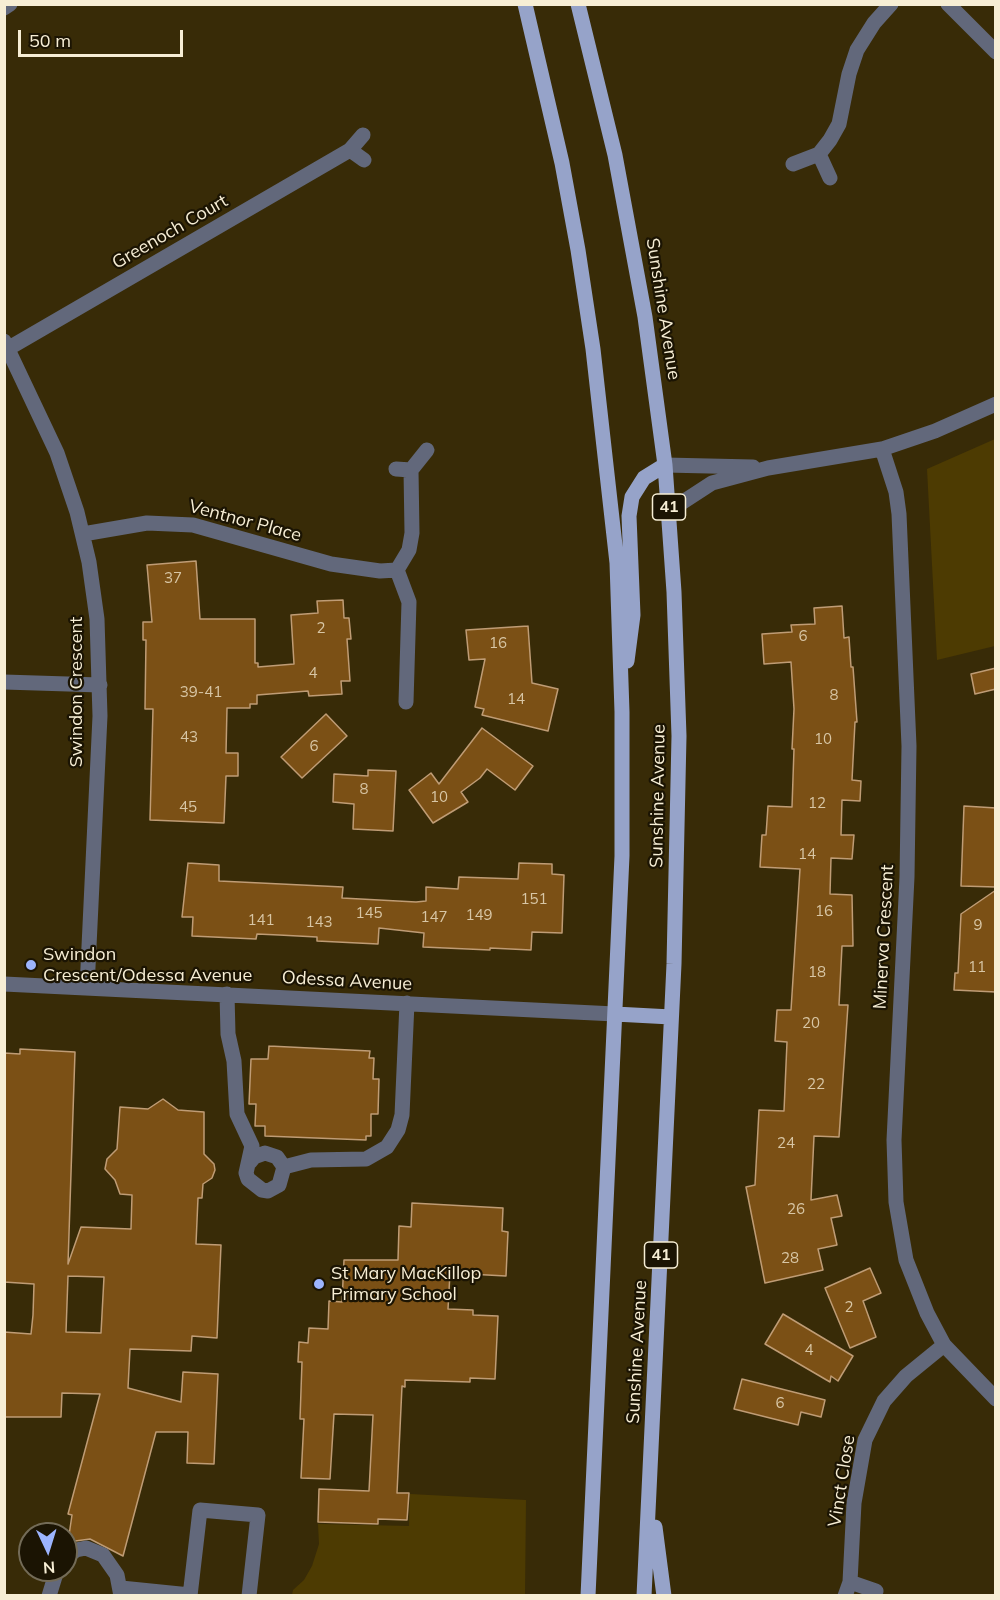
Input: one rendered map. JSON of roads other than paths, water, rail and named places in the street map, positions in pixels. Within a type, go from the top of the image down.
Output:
[{"type":"main road","name":"Sunshine Avenue","points":[[525,4],[562,163],[593,349],[616,563],[622,712],[622,856],[588,1596]]},
{"type":"main road","name":"Sunshine Avenue","points":[[579,4],[596,68],[631,235],[657,392],[669,511],[679,736],[671,1017],[644,1596]]},
{"type":"main road","points":[[622,712],[633,615],[629,516],[632,497],[644,478],[665,465]]},
{"type":"main road","points":[[615,1014],[671,1017]]},
{"type":"main road","points":[[649,1492],[664,1596]]},
{"type":"street","points":[[4,8],[10,4]]},
{"type":"street","points":[[793,164],[819,153],[839,124],[849,74],[857,50],[874,23],[891,4]]},
{"type":"street","points":[[948,4],[996,52]]},
{"type":"street","name":"Greenoch Court","points":[[7,344],[350,150],[363,135]]},
{"type":"street","points":[[350,150],[364,160]]},
{"type":"street","points":[[819,153],[830,178]]},
{"type":"street","name":"Swindon Crescent","points":[[7,344],[57,453],[83,534],[98,619],[100,685],[87,988]]},
{"type":"street","points":[[669,511],[712,483],[768,468],[882,449],[935,431],[996,404]]},
{"type":"street","name":"Minerva Crescent","points":[[882,449],[896,492],[899,514],[909,746],[907,877],[894,1140],[896,1202],[906,1260],[915,1287],[945,1345],[996,1399]]},
{"type":"street","points":[[406,702],[409,602],[397,570],[409,550],[412,533],[403,470],[427,450]]},
{"type":"street","points":[[665,465],[768,468]]},
{"type":"street","name":"Ventnor Place","points":[[83,534],[147,523],[193,525],[331,564],[380,571],[397,570]]},
{"type":"street","points":[[4,682],[100,685]]},
{"type":"street","name":"Odessa Avenue","points":[[4,984],[615,1014]]},
{"type":"street","points":[[227,994],[228,1034],[234,1060],[235,1102],[237,1114],[252,1146],[246,1173],[251,1185],[268,1191],[279,1185],[284,1167]]},
{"type":"street","points":[[284,1167],[310,1160],[366,1159],[387,1147],[398,1130],[402,1115],[407,1004]]},
{"type":"street","points":[[250,1162],[254,1157],[265,1153],[277,1157],[284,1167]]},
{"type":"street","name":"Vinct Close","points":[[876,1591],[847,1589],[854,1503],[865,1440],[884,1401],[906,1376],[945,1345]]},
{"type":"street","points":[[78,1550],[96,1550],[103,1555],[114,1569],[121,1592],[190,1595],[200,1510],[258,1515],[249,1596]]},
{"type":"place","name":"Swindon Crescent/Odessa Avenue","points":[[31,965]]},
{"type":"place","name":"St Mary MacKillop Primary School","points":[[319,1284]]}]
